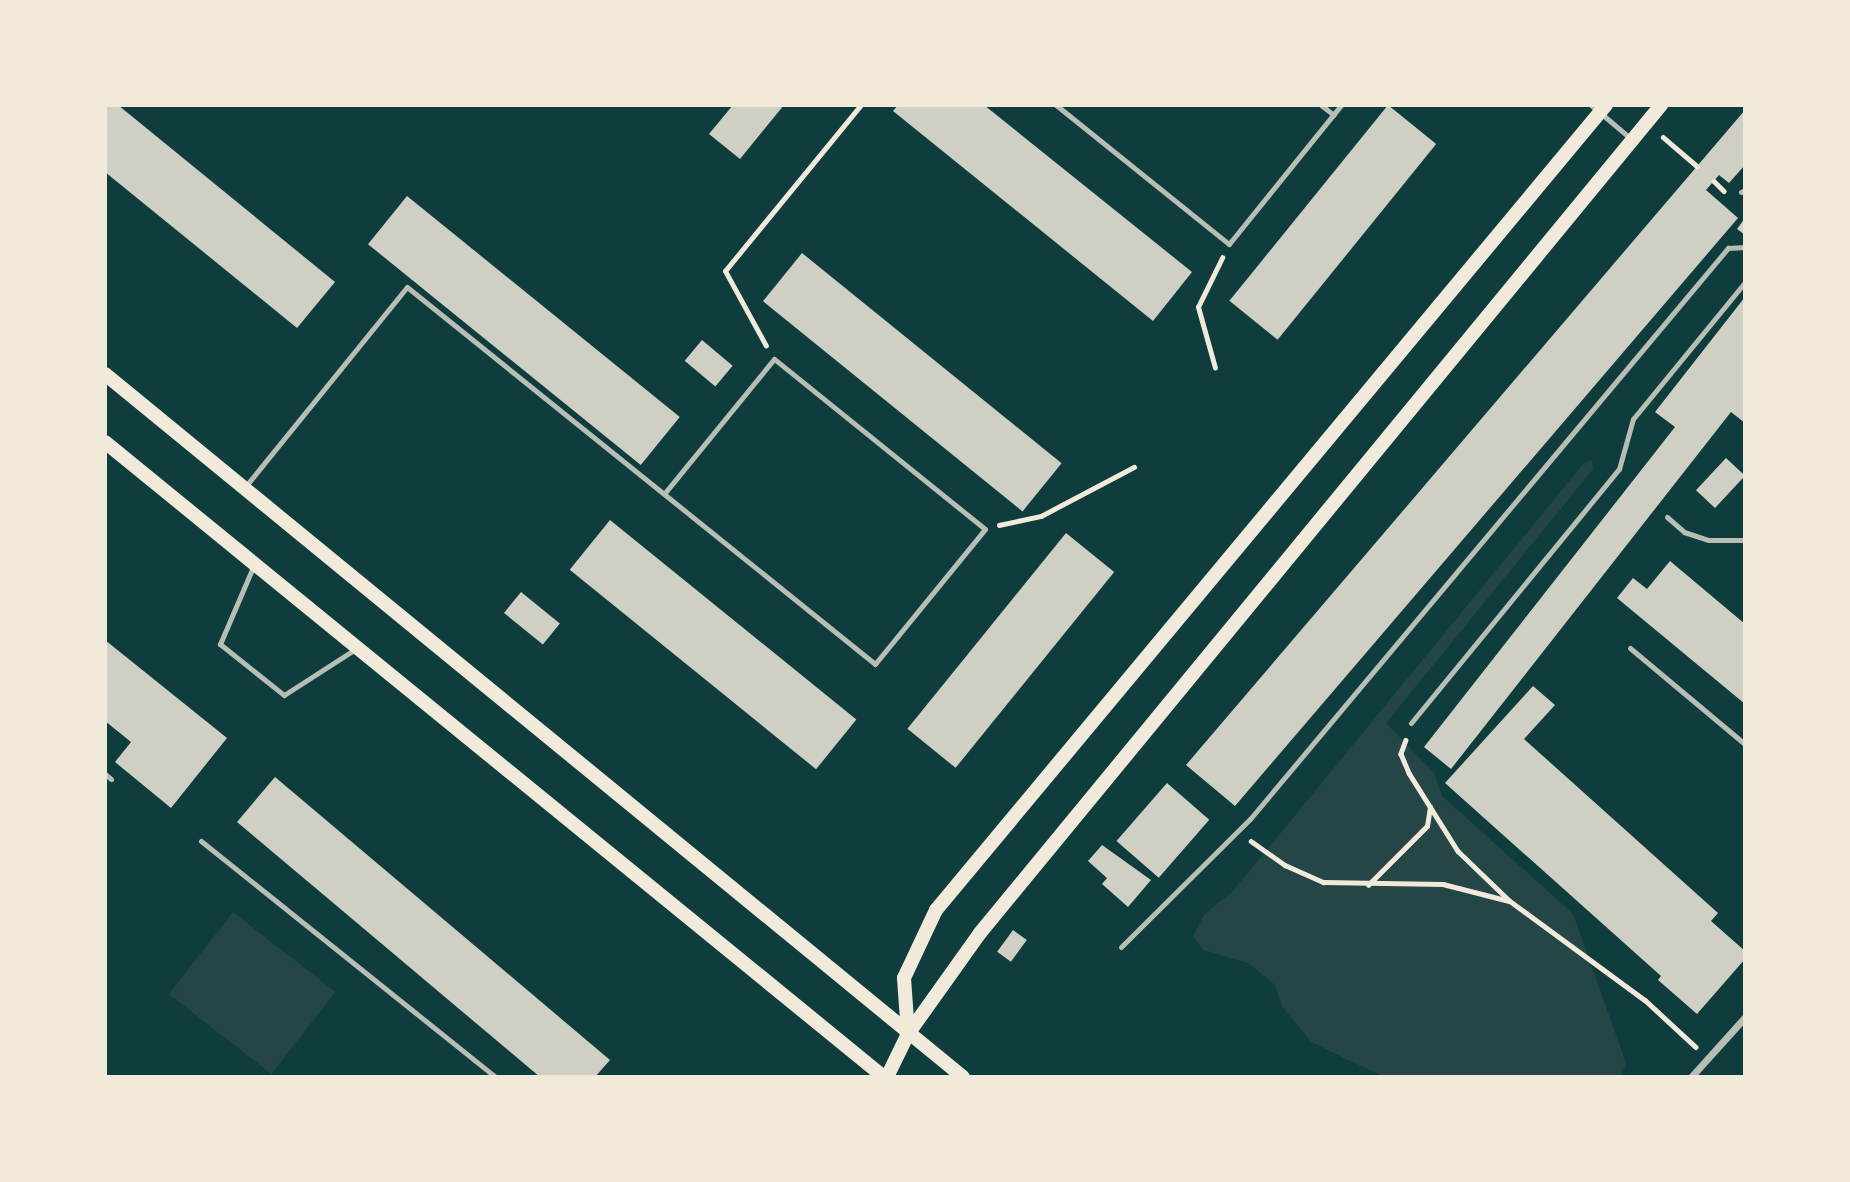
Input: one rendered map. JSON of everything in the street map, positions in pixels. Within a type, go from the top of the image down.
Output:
[{"type":"main road","points":[[105,443],[885,1077],[908,1034],[980,933],[1661,105]]},
{"type":"main road","points":[[908,1034],[904,978],[936,910],[1599,107]]},
{"type":"main road","points":[[105,374],[962,1077]]},
{"type":"street","points":[[1696,1075],[1745,1017]]},
{"type":"lane","points":[[1056,105],[1229,244],[1341,105]]},
{"type":"lane","points":[[1321,105],[1334,115]]},
{"type":"lane","points":[[1599,107],[1633,140]]},
{"type":"lane","points":[[1121,947],[1238,831],[1728,247],[1745,247]]},
{"type":"lane","points":[[1411,723],[1619,469],[1633,419],[1745,282]]},
{"type":"lane","points":[[244,487],[407,287],[875,664],[985,529],[774,359],[664,494]]},
{"type":"lane","points":[[1667,517],[1684,532],[1709,540],[1745,540]]},
{"type":"lane","points":[[254,566],[220,644],[252,670],[284,695],[357,648]]},
{"type":"lane","points":[[1630,648],[1745,744]]},
{"type":"lane","points":[[105,774],[111,779]]},
{"type":"lane","points":[[201,841],[496,1077]]},
{"type":"path","points":[[774,359],[725,271],[860,105]]},
{"type":"path","points":[[1647,122],[1697,166]]},
{"type":"path","points":[[1215,368],[1198,307],[1229,244]]},
{"type":"path","points":[[985,529],[1041,516],[1134,467]]},
{"type":"path","points":[[1411,723],[1401,754],[1458,851],[1510,901],[1644,1000],[1708,1058]]},
{"type":"path","points":[[1368,885],[1427,826],[1430,806]]},
{"type":"path","points":[[1238,831],[1285,865],[1323,882],[1368,885],[1443,884],[1510,901]]},
{"type":"shaded area","points":[[1592,461],[1593,469],[1386,723],[1434,773],[1442,796],[1573,914],[1626,1063],[1621,1077],[1384,1077],[1311,1042],[1282,1006],[1275,985],[1248,963],[1203,950],[1193,936],[1204,915],[1233,891],[1585,462]]},
{"type":"shaded area","points":[[233,912],[335,992],[271,1074],[169,994]]},
{"type":"building","points":[[105,105],[118,105],[335,282],[297,328],[105,172]]},
{"type":"building","points":[[733,105],[784,105],[740,159],[709,134]]},
{"type":"building","points":[[898,105],[984,105],[1192,272],[1153,321],[893,111]]},
{"type":"building","points":[[1388,105],[1436,144],[1278,340],[1229,301]]},
{"type":"building","points":[[1745,110],[1745,165],[1729,183],[1719,175],[1706,190],[1738,218],[1235,806],[1186,765]]},
{"type":"building","points":[[407,196],[680,417],[641,465],[368,244]]},
{"type":"building","points":[[1745,218],[1745,235],[1737,229]]},
{"type":"building","points":[[802,253],[1062,463],[1023,511],[763,301]]},
{"type":"building","points":[[1745,297],[1745,423],[1731,412],[1451,769],[1424,747],[1675,427],[1655,412]]},
{"type":"building","points":[[702,340],[733,366],[715,386],[685,361]]},
{"type":"building","points":[[1726,458],[1745,476],[1715,508],[1696,490]]},
{"type":"building","points":[[610,520],[856,719],[816,769],[570,570]]},
{"type":"building","points":[[1066,533],[1114,572],[956,768],[907,729]]},
{"type":"building","points":[[1670,561],[1745,624],[1745,704],[1617,598],[1633,578],[1647,589]]},
{"type":"building","points":[[521,592],[560,623],[543,644],[504,613]]},
{"type":"building","points":[[105,640],[227,738],[171,808],[115,762],[131,742],[105,721]]},
{"type":"building","points":[[1533,686],[1555,705],[1524,739],[1718,913],[1711,921],[1745,951],[1745,959],[1697,1014],[1658,980],[1661,976],[1445,783]]},
{"type":"building","points":[[275,777],[610,1060],[595,1077],[540,1077],[237,822]]},
{"type":"building","points":[[1167,783],[1209,820],[1159,878],[1116,841]]},
{"type":"building","points":[[1102,845],[1151,880],[1128,907],[1102,884],[1107,878],[1088,861]]},
{"type":"building","points":[[1013,930],[1027,940],[1011,962],[997,952]]}]
